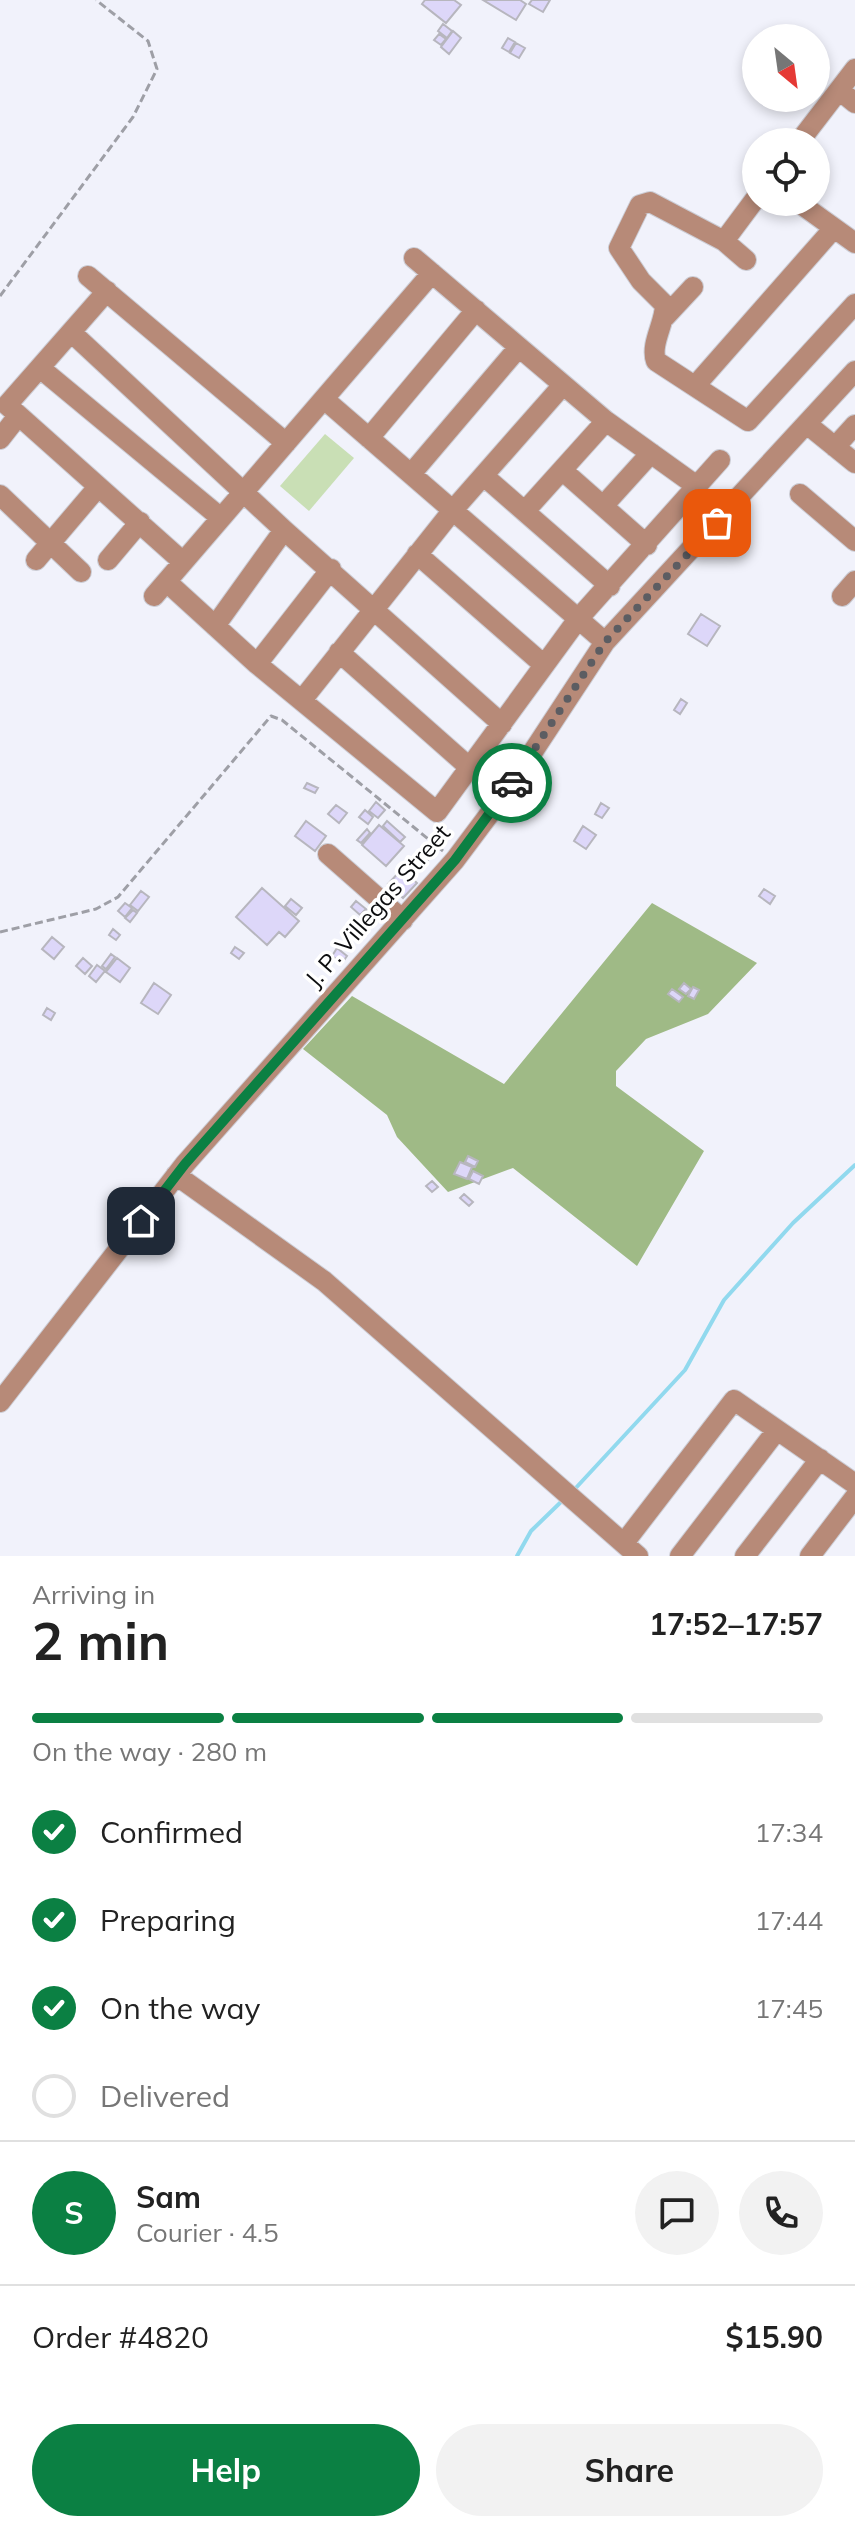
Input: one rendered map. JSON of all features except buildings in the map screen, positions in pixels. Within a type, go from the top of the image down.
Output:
[{"type":"street","points":[[814,128],[847,97],[855,69]]},
{"type":"street","points":[[746,260],[724,241],[650,202],[640,205],[619,248],[641,281],[665,305],[665,317],[653,354],[656,361],[748,421],[855,304]]},
{"type":"street","points":[[724,241],[743,216]]},
{"type":"street","points":[[817,216],[855,243]]},
{"type":"street","points":[[695,386],[834,228]]},
{"type":"street","points":[[414,258],[606,421],[698,487]]},
{"type":"street","points":[[432,273],[161,590],[215,626],[437,812],[578,619],[720,460]]},
{"type":"street","points":[[88,276],[286,443]]},
{"type":"street","points":[[665,317],[693,287]]},
{"type":"street","points":[[107,291],[7,405],[183,562]]},
{"type":"street","points":[[369,438],[476,310]]},
{"type":"street","points":[[71,332],[284,530],[502,724]]},
{"type":"street","points":[[411,474],[519,347]]},
{"type":"street","points":[[40,368],[221,518]]},
{"type":"street","name":"J. P. Villegas Street","points":[[0,1402],[176,1175],[455,860],[509,788],[605,642],[855,371]]},
{"type":"street","points":[[302,700],[376,611],[453,510],[563,385]]},
{"type":"street","points":[[324,399],[605,642]]},
{"type":"street","points":[[0,439],[18,416]]},
{"type":"street","points":[[525,511],[606,421]]},
{"type":"street","points":[[808,425],[855,463]]},
{"type":"street","points":[[835,447],[855,425]]},
{"type":"street","points":[[604,505],[651,453]]},
{"type":"street","points":[[562,470],[647,545]]},
{"type":"street","points":[[485,477],[610,586]]},
{"type":"street","points":[[36,560],[98,487]]},
{"type":"street","points":[[800,494],[855,541]]},
{"type":"street","points":[[3,506],[81,572]]},
{"type":"street","points":[[108,560],[140,522]]},
{"type":"street","points":[[215,626],[284,530]]},
{"type":"street","points":[[417,554],[544,665]]},
{"type":"street","points":[[257,664],[331,569]]},
{"type":"street","points":[[339,652],[469,767]]},
{"type":"street","points":[[328,854],[403,920]]},
{"type":"street","points":[[176,1175],[324,1281],[631,1550],[734,1400],[855,1484]]},
{"type":"street","points":[[680,1556],[777,1430]]},
{"type":"street","points":[[745,1556],[820,1459]]},
{"type":"street","points":[[810,1556],[855,1497]]},
{"type":"path","points":[[0,296],[133,117],[157,69],[148,41],[96,0]]},
{"type":"path","points":[[0,932],[96,909],[118,897],[271,716],[282,720],[455,860]]},
{"type":"green space","points":[[325,434],[354,458],[309,511],[280,486]]},
{"type":"green space","points":[[652,903],[757,963],[708,1014],[646,1039],[616,1071],[616,1086],[704,1151],[637,1266],[513,1168],[448,1192],[397,1137],[387,1115],[303,1049],[352,996],[504,1084]]},
{"type":"waterway","points":[[573,1491],[685,1370],[724,1300],[793,1223],[855,1165]]},
{"type":"waterway","points":[[517,1556],[531,1531],[563,1500]]},
{"type":"way so far","points":[[512,783],[605,642],[717,523]]},
{"type":"route","points":[[141,1221],[185,1164],[455,860],[512,783]]}]
